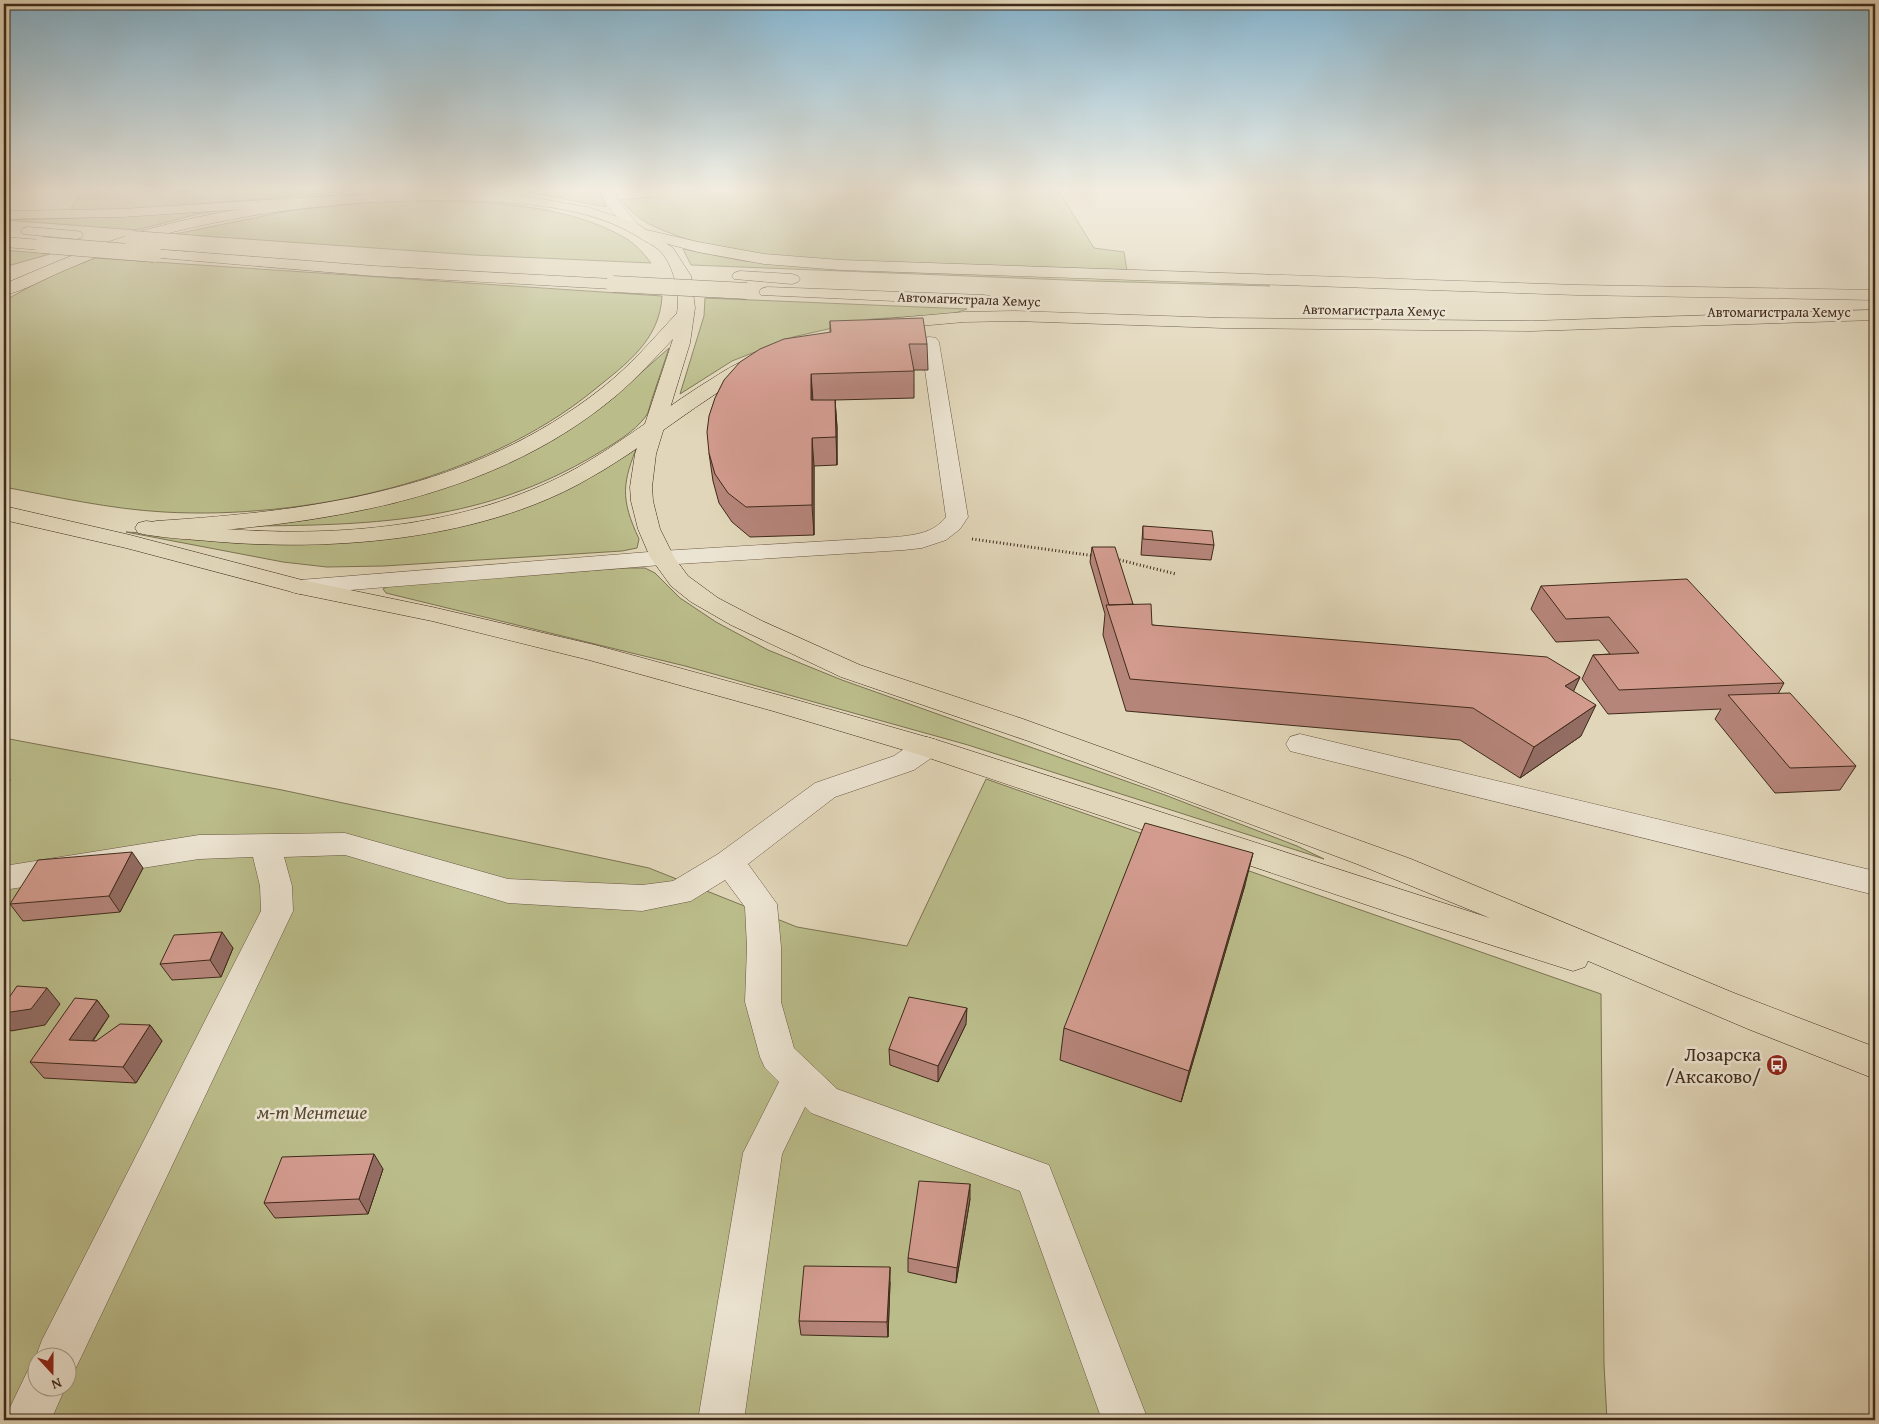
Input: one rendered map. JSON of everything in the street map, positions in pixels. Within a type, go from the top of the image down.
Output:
[{"type":"main road","points":[[12,270],[71,254]]},
{"type":"main road","points":[[4,290],[89,254]]},
{"type":"main road","name":"Автомагистрала Хемус","points":[[160,254],[364,270],[612,277],[743,284],[931,298],[1188,306]]},
{"type":"main road","name":"Автомагистрала Хемус","points":[[331,254],[612,277]]},
{"type":"main road","points":[[672,254],[684,276],[688,296],[678,356],[646,456],[641,488],[646,520],[661,558],[688,588],[695,593],[742,621],[838,666],[1009,724],[1390,865],[1725,1004],[1875,1063]]},
{"type":"main road","points":[[739,254],[764,259],[841,265],[1577,290],[1875,296]]},
{"type":"main road","name":"Автомагистрала Хемус","points":[[743,284],[990,286]]},
{"type":"main road","name":"Автомагистрала Хемус","points":[[1097,290],[1435,298],[1875,296]]},
{"type":"main road","name":"Автомагистрала Хемус","points":[[1236,307],[1555,312],[1875,314]]},
{"type":"main road","points":[[864,328],[914,320],[1014,316],[1223,323],[1531,326],[1875,314]]},
{"type":"main road","points":[[146,528],[236,524],[362,505],[429,487],[483,466],[528,446],[570,420],[609,392],[642,361],[685,315]]},
{"type":"main road","points":[[49,523],[146,528],[241,537],[305,538],[367,534],[424,526],[521,502],[569,481],[610,458],[699,393],[732,374],[779,352]]},
{"type":"main road","points":[[4,513],[130,542],[300,587],[432,614],[595,653],[927,747],[1412,907],[1725,1004]]},
{"type":"street","points":[[300,587],[661,558],[914,543],[941,534],[949,528],[956,517],[930,342]]},
{"type":"street","points":[[1300,744],[1875,883]]},
{"type":"street","points":[[4,878],[199,847],[345,844],[508,891],[642,898],[680,892],[729,862],[824,790],[904,763],[927,747]]},
{"type":"street","points":[[63,1346],[277,911],[276,886],[265,845]]},
{"type":"street","points":[[729,862],[760,904],[764,946],[763,1002],[778,1058],[824,1102],[1035,1178],[1125,1420]]},
{"type":"street","points":[[721,1420],[763,1152],[800,1078]]},
{"type":"street","points":[[27,1420],[39,1396]]},
{"type":"path","points":[[941,534],[1098,557]]},
{"type":"path","points":[[1108,558],[1128,561],[1176,574]]},
{"type":"green space","points":[[4,254],[48,254],[4,267]]},
{"type":"green space","points":[[466,254],[644,254],[651,263]]},
{"type":"green space","points":[[686,254],[711,254],[744,261],[797,266],[1259,283],[1270,286],[1092,281],[691,265]]},
{"type":"green space","points":[[762,254],[1124,254],[1127,271],[826,261]]},
{"type":"green space","points":[[95,258],[662,296],[660,312],[648,338],[618,371],[549,422],[500,449],[446,471],[390,488],[333,501],[275,509],[218,513],[164,512],[64,499],[4,487],[4,301],[49,276]]},
{"type":"green space","points":[[705,298],[967,309],[952,314],[872,319],[793,337],[732,361],[680,394],[704,316]]},
{"type":"green space","points":[[669,348],[648,412],[641,422],[615,443],[554,477],[512,494],[471,506],[429,515],[344,524],[254,526],[307,520],[395,503],[618,393]]},
{"type":"green space","points":[[639,442],[629,469],[626,501],[639,539],[637,548],[622,551],[384,566],[327,567],[283,562],[126,532],[280,541],[466,521]]},
{"type":"green space","points":[[645,568],[655,573],[680,598],[716,622],[768,650],[842,680],[1165,795],[1297,846],[1324,859],[968,745],[685,666],[386,593],[383,589],[390,585]]},
{"type":"green space","name":"м-т Ментeше","points":[[4,738],[282,790],[649,868],[797,927],[907,946],[986,779],[1601,994],[1604,1364],[1607,1420],[4,1420]]},
{"type":"building","points":[[923,318],[927,344],[909,344],[914,371],[811,374],[811,400],[835,400],[836,437],[812,438],[812,505],[746,507],[728,493],[715,474],[709,453],[707,432],[709,416],[715,398],[724,380],[740,362],[760,349],[784,339],[831,332],[830,321]]},
{"type":"building","points":[[1143,526],[1212,531],[1214,545],[1143,539]]},
{"type":"building","points":[[1092,547],[1115,547],[1133,604],[1109,605]]},
{"type":"building","points":[[1687,579],[1784,683],[1619,690],[1593,655],[1639,653],[1609,617],[1566,619],[1541,586]]},
{"type":"building","points":[[1151,604],[1152,625],[1547,657],[1580,677],[1565,686],[1596,705],[1534,747],[1473,708],[1130,679],[1106,605]]},
{"type":"building","points":[[1790,693],[1856,766],[1790,768],[1728,695]]},
{"type":"building","points":[[1145,823],[1253,853],[1189,1071],[1064,1028]]},
{"type":"building","points":[[132,852],[109,896],[10,904],[38,860]]},
{"type":"building","points":[[222,932],[210,960],[160,964],[174,935]]},
{"type":"building","points":[[17,986],[47,988],[31,1009],[4,1013],[4,1005]]},
{"type":"building","points":[[909,997],[967,1008],[938,1066],[889,1049]]},
{"type":"building","points":[[75,998],[97,1000],[69,1040],[96,1041],[120,1024],[150,1025],[123,1067],[30,1062]]},
{"type":"building","points":[[374,1154],[359,1199],[264,1203],[282,1157]]},
{"type":"building","points":[[919,1181],[970,1184],[957,1268],[908,1258]]},
{"type":"building","points":[[804,1266],[890,1267],[887,1322],[799,1321]]},
{"type":"place","name":"Лозарска /Аксаково/","points":[[1777,1065]]}]
